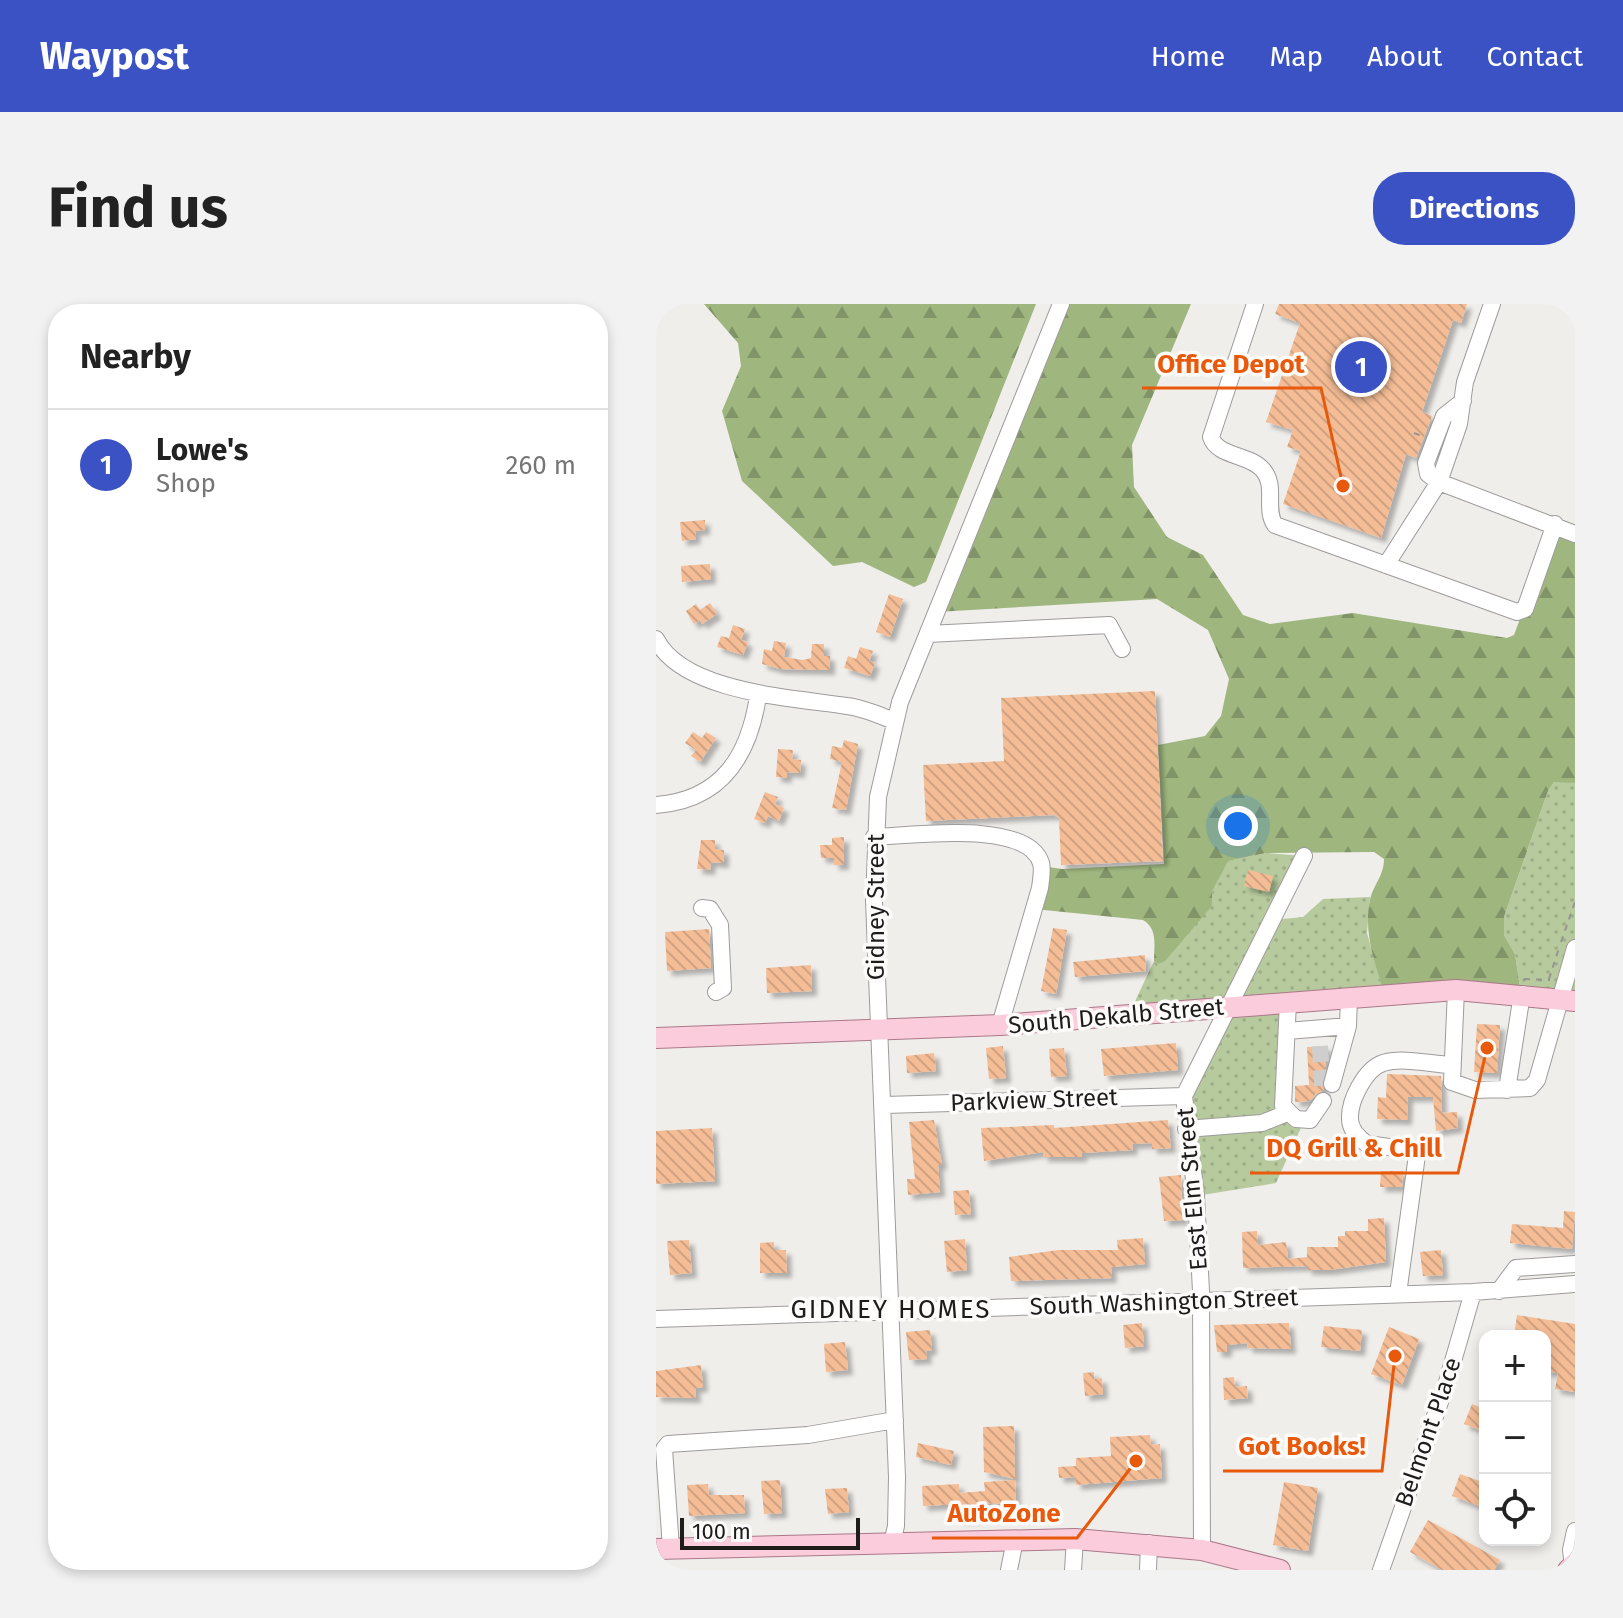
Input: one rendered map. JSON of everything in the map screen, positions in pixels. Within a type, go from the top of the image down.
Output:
[{"type":"main road","name":"South Dekalb Street","points":[[656,1038],[1000,1025],[1456,990],[1568,1000]]},
{"type":"main road","points":[[664,1548],[1075,1539],[1149,1543],[1202,1550],[1252,1566],[1280,1570]]},
{"type":"street","name":"Gidney Street","points":[[892,1543],[897,1515],[895,1420],[874,837],[882,774],[894,721],[1061,304]]},
{"type":"street","points":[[1255,304],[1211,441],[1262,469],[1269,483],[1270,516],[1275,525],[1510,611],[1521,612],[1555,524]]},
{"type":"street","points":[[1386,565],[1439,482],[1459,424],[1465,382],[1492,304]]},
{"type":"street","points":[[1439,482],[1575,534]]},
{"type":"street","points":[[928,634],[1109,625],[1122,649]]},
{"type":"street","points":[[657,644],[686,667],[758,696],[849,706],[894,721]]},
{"type":"street","points":[[656,805],[698,796],[729,774],[747,743],[758,696]]},
{"type":"street","points":[[874,837],[982,833],[1017,842],[1038,857],[1042,866],[1040,888],[1000,1025]]},
{"type":"street","name":"East Elm Street","points":[[1202,1550],[1201,1302],[1196,1196],[1184,1096],[1304,856]]},
{"type":"street","points":[[702,908],[710,909],[720,925],[723,988],[716,992]]},
{"type":"street","points":[[1456,990],[1451,1065],[1451,1079],[1455,1086],[1507,1090],[1534,1085],[1568,1000],[1575,948]]},
{"type":"street","points":[[1507,1090],[1522,994]]},
{"type":"street","points":[[1332,1084],[1348,1026],[1349,997]]},
{"type":"street","points":[[1288,1002],[1282,1099],[1287,1113],[1296,1119],[1310,1120],[1323,1101]]},
{"type":"street","points":[[1287,1031],[1348,1026]]},
{"type":"street","points":[[1319,1029],[1320,1046]]},
{"type":"street","points":[[1398,1294],[1417,1155],[1411,1150],[1367,1144],[1351,1125],[1351,1115],[1366,1074],[1374,1066],[1404,1061],[1451,1065]]},
{"type":"street","name":"Parkview Street","points":[[885,1105],[1184,1096]]},
{"type":"street","points":[[1186,1129],[1262,1123],[1287,1113]]},
{"type":"street","points":[[1499,1291],[1516,1268],[1572,1265],[1574,1284]]},
{"type":"street","name":"South Washington Street","points":[[656,1319],[1473,1292],[1574,1284]]},
{"type":"street","name":"Belmont Place","points":[[1381,1570],[1447,1382],[1473,1292]]},
{"type":"street","points":[[664,1548],[664,1449],[674,1442],[808,1435],[895,1420]]},
{"type":"street","points":[[1572,1566],[1575,1531]]},
{"type":"street","points":[[1073,1570],[1075,1539]]},
{"type":"street","points":[[1009,1570],[1015,1540]]},
{"type":"street","points":[[1148,1570],[1149,1543]]},
{"type":"green space","points":[[704,304],[1036,304],[926,582],[914,587],[862,562],[833,566],[742,481],[722,411],[741,366],[738,343]]},
{"type":"green space","points":[[1060,304],[1191,304],[1132,445],[1134,487],[1167,537],[1203,555],[1243,615],[1270,624],[1353,613],[1507,638],[1514,635],[1555,524],[1575,534],[1575,783],[1554,782],[1548,791],[1504,917],[1504,935],[1515,954],[1521,994],[1384,994],[1368,924],[1370,900],[1384,865],[1384,859],[1374,852],[1266,853],[1228,861],[1212,892],[1212,906],[1165,961],[1158,964],[1154,961],[1153,933],[1143,920],[1034,909],[1042,866],[1062,869],[1164,864],[1158,745],[1205,736],[1221,716],[1229,679],[1208,630],[1157,599],[937,612]]},
{"type":"green space","points":[[1554,782],[1575,783],[1575,1001],[1521,994],[1515,954],[1504,935],[1504,917],[1548,791]]},
{"type":"green space","points":[[1266,853],[1304,856],[1272,920],[1303,917],[1323,899],[1370,897],[1367,933],[1384,994],[1288,1002],[1282,1100],[1304,1121],[1276,1183],[1196,1196],[1183,1111],[1227,1007],[1129,1014],[1154,961],[1158,964],[1212,892],[1227,861]]},
{"type":"building","points":[[1279,304],[1467,304],[1461,323],[1453,320],[1422,412],[1432,416],[1416,458],[1406,454],[1381,538],[1283,504],[1301,451],[1287,447],[1293,430],[1266,422],[1300,323],[1275,314]]},
{"type":"building","points":[[705,520],[705,530],[695,531],[696,539],[682,541],[680,522]]},
{"type":"building","points":[[710,564],[711,579],[682,582],[681,566]]},
{"type":"building","points":[[889,594],[903,599],[890,637],[876,632]]},
{"type":"building","points":[[710,603],[717,614],[702,624],[700,620],[694,624],[686,611],[696,604],[700,610]]},
{"type":"building","points":[[733,625],[745,629],[741,640],[748,642],[743,655],[717,647],[721,636],[729,638]]},
{"type":"building","points":[[774,641],[786,643],[784,657],[803,660],[811,658],[812,644],[824,644],[824,656],[830,656],[830,670],[780,669],[762,664],[764,649],[772,651]]},
{"type":"building","points":[[860,647],[873,651],[869,661],[875,663],[870,676],[844,668],[848,656],[856,659]]},
{"type":"building","points":[[1155,691],[1163,861],[1061,865],[1059,818],[1054,815],[926,821],[923,765],[1004,761],[1001,698]]},
{"type":"building","points":[[693,732],[702,738],[706,732],[716,738],[700,762],[691,756],[696,750],[685,743]]},
{"type":"building","points":[[844,740],[858,744],[846,810],[832,808],[842,762],[830,759],[832,746],[842,748]]},
{"type":"building","points":[[778,749],[793,750],[792,759],[801,760],[800,773],[787,772],[787,778],[776,777]]},
{"type":"building","points":[[765,792],[778,797],[775,804],[784,808],[779,821],[768,816],[765,823],[754,819]]},
{"type":"building","points":[[844,837],[844,865],[834,865],[834,858],[821,858],[820,845],[832,845],[832,838]]},
{"type":"building","points":[[701,840],[715,840],[715,849],[724,850],[724,863],[711,862],[710,870],[697,869]]},
{"type":"building","points":[[1248,870],[1273,876],[1269,892],[1244,886]]},
{"type":"building","points":[[1053,928],[1067,930],[1056,994],[1041,991]]},
{"type":"building","points":[[709,929],[711,968],[667,971],[665,932]]},
{"type":"building","points":[[1145,955],[1146,971],[1075,977],[1073,962]]},
{"type":"building","points":[[811,965],[812,991],[767,993],[766,968]]},
{"type":"building","points":[[1477,1024],[1500,1025],[1497,1073],[1474,1072]]},
{"type":"building","points":[[1176,1043],[1178,1070],[1104,1076],[1101,1049]]},
{"type":"building","points":[[1003,1046],[1006,1078],[989,1079],[986,1048]]},
{"type":"building","points":[[1327,1046],[1323,1090],[1309,1101],[1295,1102],[1295,1086],[1309,1085],[1307,1047]]},
{"type":"building","points":[[1064,1048],[1067,1076],[1051,1077],[1049,1049]]},
{"type":"building","points":[[934,1053],[936,1071],[907,1073],[906,1056]]},
{"type":"building","points":[[1387,1074],[1441,1076],[1442,1113],[1457,1112],[1458,1128],[1436,1131],[1433,1097],[1408,1097],[1407,1120],[1377,1119],[1378,1097],[1386,1098]]},
{"type":"building","points":[[934,1120],[942,1165],[938,1165],[940,1192],[908,1195],[907,1179],[915,1179],[909,1122]]},
{"type":"building","points":[[1168,1120],[1171,1148],[1152,1149],[1152,1143],[1132,1144],[1133,1150],[1082,1153],[1082,1157],[1043,1157],[1043,1152],[984,1161],[981,1128],[1054,1125],[1054,1128]]},
{"type":"building","points":[[712,1128],[715,1181],[656,1184],[656,1131]]},
{"type":"building","points":[[1381,1171],[1403,1171],[1402,1187],[1380,1187]]},
{"type":"building","points":[[1181,1175],[1183,1220],[1164,1221],[1159,1177]]},
{"type":"building","points":[[969,1190],[971,1214],[955,1215],[953,1191]]},
{"type":"building","points":[[1564,1211],[1575,1212],[1572,1249],[1510,1243],[1512,1224],[1563,1228]]},
{"type":"building","points":[[1384,1218],[1386,1262],[1329,1270],[1307,1270],[1307,1266],[1243,1268],[1242,1232],[1257,1231],[1258,1245],[1286,1242],[1288,1259],[1307,1257],[1307,1247],[1338,1247],[1338,1236],[1345,1236],[1345,1231],[1368,1231],[1368,1219]]},
{"type":"building","points":[[1143,1238],[1145,1264],[1111,1267],[1112,1278],[1011,1281],[1009,1257],[1058,1250],[1118,1250],[1117,1240]]},
{"type":"building","points":[[965,1239],[967,1270],[947,1272],[944,1241]]},
{"type":"building","points":[[689,1240],[692,1273],[670,1275],[667,1241]]},
{"type":"building","points":[[774,1242],[774,1250],[786,1250],[787,1273],[760,1273],[760,1243]]},
{"type":"building","points":[[1441,1250],[1443,1275],[1423,1276],[1420,1252]]},
{"type":"building","points":[[1517,1315],[1575,1324],[1575,1392],[1555,1389],[1558,1373],[1551,1372],[1551,1330],[1515,1330]]},
{"type":"building","points":[[1142,1323],[1144,1346],[1125,1348],[1123,1325]]},
{"type":"building","points":[[1289,1323],[1291,1349],[1248,1348],[1247,1343],[1227,1345],[1227,1352],[1217,1352],[1214,1325]]},
{"type":"building","points":[[1324,1326],[1362,1330],[1360,1351],[1321,1347]]},
{"type":"building","points":[[1389,1327],[1419,1339],[1402,1385],[1371,1374]]},
{"type":"building","points":[[930,1330],[932,1350],[926,1351],[927,1359],[909,1360],[906,1332]]},
{"type":"building","points":[[845,1342],[848,1370],[826,1372],[824,1344]]},
{"type":"building","points":[[701,1365],[703,1387],[695,1388],[696,1398],[656,1397],[656,1371]]},
{"type":"building","points":[[1094,1372],[1094,1379],[1102,1378],[1103,1394],[1085,1396],[1083,1373]]},
{"type":"building","points":[[1234,1377],[1235,1387],[1247,1386],[1248,1398],[1224,1400],[1223,1378]]},
{"type":"building","points":[[1472,1404],[1479,1407],[1479,1430],[1464,1424]]},
{"type":"building","points":[[1014,1426],[1015,1479],[984,1472],[983,1427]]},
{"type":"building","points":[[1150,1435],[1151,1445],[1160,1444],[1162,1478],[1076,1485],[1076,1477],[1059,1478],[1058,1467],[1076,1466],[1076,1458],[1111,1456],[1110,1437]]},
{"type":"building","points":[[918,1443],[954,1451],[951,1465],[916,1457]]},
{"type":"building","points":[[1460,1474],[1479,1481],[1479,1506],[1452,1496]]},
{"type":"building","points":[[780,1480],[782,1513],[764,1514],[761,1481]]},
{"type":"building","points":[[1015,1480],[1016,1503],[976,1504],[977,1518],[959,1519],[959,1504],[923,1506],[922,1486],[959,1484],[959,1493],[985,1491],[984,1482]]},
{"type":"building","points":[[1284,1482],[1318,1488],[1308,1551],[1273,1545]]},
{"type":"building","points":[[708,1484],[709,1495],[744,1495],[745,1513],[689,1516],[687,1485]]},
{"type":"building","points":[[847,1488],[849,1512],[828,1514],[825,1489]]},
{"type":"building","points":[[1428,1520],[1500,1560],[1494,1570],[1442,1570],[1410,1552]]},
{"type":"tunnel","points":[[1320,1046],[1323,1101]]},
{"type":"place","name":"Lowe's","points":[[1361,367]]},
{"type":"place","name":"Office Depot","points":[[1343,486]]},
{"type":"place","name":"DQ Grill & Chill","points":[[1487,1048]]},
{"type":"place","name":"Got Books!","points":[[1395,1356]]},
{"type":"place","name":"AutoZone","points":[[1136,1461]]},
{"type":"district","name":"GIDNEY HOMES","points":[[891,1309]]}]
